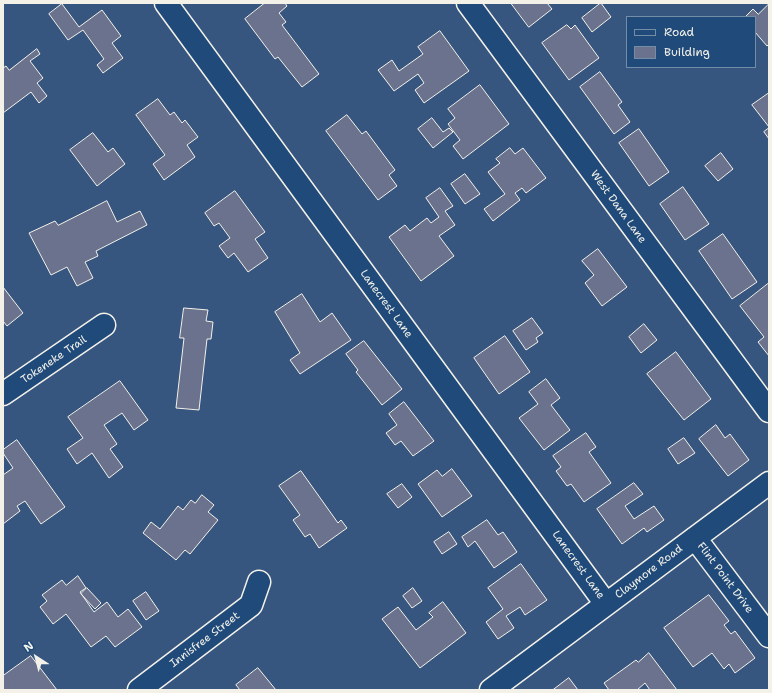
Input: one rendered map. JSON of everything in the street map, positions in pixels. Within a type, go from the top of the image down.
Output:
[{"type":"street","name":"Lanecrest Lane","points":[[166,3],[606,604]]},
{"type":"street","name":"West Dana Lane","points":[[468,3],[769,411]]},
{"type":"street","name":"Tokeneke Trail","points":[[3,394],[104,326]]},
{"type":"street","name":"Claymore Road","points":[[491,690],[769,483]]},
{"type":"street","name":"Flint Point Drive","points":[[695,538],[769,636]]},
{"type":"street","name":"Innisfree Street","points":[[139,690],[251,606],[259,582]]},
{"type":"building","points":[[265,3],[285,3],[287,6],[279,13],[286,22],[282,25],[319,74],[302,87],[278,57],[275,59],[245,19]]},
{"type":"building","points":[[511,3],[547,3],[552,9],[529,27]]},
{"type":"building","points":[[601,3],[611,17],[592,32],[582,18]]},
{"type":"building","points":[[62,4],[79,27],[102,10],[121,36],[112,43],[123,58],[103,73],[97,65],[104,59],[83,30],[68,40],[49,14]]},
{"type":"building","points":[[769,4],[769,44],[767,46],[756,33],[756,16],[746,16],[753,9],[758,14]]},
{"type":"building","points":[[567,25],[571,29],[575,25],[599,58],[569,80],[542,43]]},
{"type":"building","points":[[440,31],[469,71],[424,103],[415,90],[424,83],[418,74],[394,91],[378,70],[392,60],[399,71],[423,54],[418,47]]},
{"type":"building","points":[[37,49],[40,54],[30,61],[43,78],[37,83],[47,96],[39,103],[31,92],[3,113],[3,68],[6,66],[9,70]]},
{"type":"building","points":[[600,72],[622,102],[618,105],[630,122],[614,134],[580,87]]},
{"type":"building","points":[[480,85],[509,124],[463,159],[453,146],[460,140],[448,124],[455,118],[448,109]]},
{"type":"building","points":[[769,93],[769,127],[752,105]]},
{"type":"building","points":[[158,99],[170,115],[174,112],[182,123],[185,120],[198,137],[187,145],[195,157],[164,180],[153,164],[165,155],[136,115]]},
{"type":"building","points":[[347,115],[362,134],[366,131],[395,170],[389,175],[397,186],[378,200],[326,131]]},
{"type":"building","points":[[432,118],[443,132],[449,128],[453,132],[433,148],[418,129]]},
{"type":"building","points":[[769,128],[769,139],[764,132]]},
{"type":"building","points":[[639,129],[669,172],[649,186],[619,143]]},
{"type":"building","points":[[93,133],[108,152],[113,148],[125,164],[97,186],[70,150]]},
{"type":"building","points":[[510,148],[515,154],[523,148],[546,178],[526,193],[522,188],[515,193],[520,200],[493,221],[484,209],[505,194],[488,172],[500,163],[496,159]]},
{"type":"building","points":[[721,153],[733,169],[718,181],[705,166]]},
{"type":"building","points":[[465,174],[480,194],[465,204],[451,184]]},
{"type":"building","points":[[683,187],[709,224],[685,240],[660,204]]},
{"type":"building","points":[[440,188],[453,206],[445,211],[455,225],[439,236],[454,256],[421,281],[389,237],[405,225],[410,231],[427,218],[431,223],[439,217],[426,198]]},
{"type":"building","points":[[235,191],[265,232],[255,239],[268,258],[248,272],[234,253],[228,258],[219,246],[230,238],[219,223],[214,226],[205,213]]},
{"type":"building","points":[[107,201],[117,222],[140,211],[147,225],[96,251],[98,256],[85,262],[93,278],[77,286],[67,267],[51,275],[29,233],[55,221],[58,225]]},
{"type":"building","points":[[723,234],[757,282],[732,299],[699,251]]},
{"type":"building","points":[[598,249],[627,287],[602,306],[585,283],[594,275],[582,261]]},
{"type":"building","points":[[769,283],[769,356],[758,342],[764,337],[740,306]]},
{"type":"building","points":[[3,287],[23,313],[7,326],[3,321]]},
{"type":"building","points":[[302,294],[320,322],[332,313],[351,340],[300,374],[290,360],[300,353],[275,312]]},
{"type":"building","points":[[184,308],[208,310],[206,321],[213,322],[211,339],[207,339],[199,410],[176,408],[184,338],[180,338]]},
{"type":"building","points":[[532,318],[543,333],[536,338],[538,342],[526,350],[513,331]]},
{"type":"building","points":[[644,324],[657,340],[641,353],[629,337]]},
{"type":"building","points":[[505,336],[530,372],[499,394],[474,358]]},
{"type":"building","points":[[364,341],[402,389],[382,405],[356,372],[358,370],[346,354]]},
{"type":"building","points":[[676,352],[711,399],[684,420],[647,374]]},
{"type":"building","points":[[546,379],[560,398],[551,405],[570,430],[544,450],[519,418],[538,404],[529,392]]},
{"type":"building","points":[[120,381],[148,420],[134,430],[122,413],[104,425],[117,444],[110,449],[123,467],[109,478],[92,453],[77,464],[67,449],[83,438],[68,417]]},
{"type":"building","points":[[404,402],[434,441],[413,456],[401,441],[395,445],[386,433],[397,425],[389,414]]},
{"type":"building","points":[[716,425],[725,438],[730,434],[749,460],[728,476],[699,439]]},
{"type":"building","points":[[586,433],[596,447],[589,452],[611,483],[584,502],[571,484],[567,486],[556,471],[561,467],[553,456]]},
{"type":"building","points":[[684,438],[695,453],[678,464],[668,449]]},
{"type":"building","points":[[17,440],[65,507],[41,524],[25,501],[17,506],[20,511],[3,524],[3,475],[13,468],[3,453],[3,450]]},
{"type":"building","points":[[452,469],[472,496],[442,517],[418,484],[437,470],[442,476]]},
{"type":"building","points":[[301,471],[338,523],[341,520],[347,528],[319,548],[310,534],[305,537],[293,520],[300,515],[279,486]]},
{"type":"building","points":[[634,483],[643,494],[625,506],[634,519],[654,506],[664,520],[647,532],[644,528],[622,544],[597,509]]},
{"type":"building","points":[[402,484],[412,497],[398,508],[387,494]]},
{"type":"building","points":[[202,495],[214,505],[208,512],[218,520],[190,554],[185,550],[176,560],[143,533],[151,522],[160,529],[178,506],[183,510],[191,500],[195,503]]},
{"type":"building","points":[[487,520],[498,535],[503,532],[517,552],[494,568],[475,541],[468,547],[462,537]]},
{"type":"building","points":[[449,532],[457,544],[442,554],[434,542]]},
{"type":"building","points":[[521,564],[547,600],[525,615],[520,607],[506,616],[514,628],[498,639],[486,622],[503,609],[488,588]]},
{"type":"building","points":[[78,576],[86,588],[80,592],[94,612],[107,602],[118,617],[128,609],[142,627],[115,647],[106,636],[91,647],[66,614],[53,624],[40,607],[47,601],[42,595],[62,580],[66,585]]},
{"type":"building","points":[[87,588],[101,603],[95,609],[81,594]]},
{"type":"building","points":[[413,588],[422,601],[412,608],[403,596]]},
{"type":"building","points":[[146,592],[159,611],[146,620],[133,601]]},
{"type":"building","points":[[709,595],[729,621],[724,625],[731,634],[735,631],[755,658],[735,673],[729,664],[724,669],[712,653],[693,667],[664,628]]},
{"type":"building","points":[[443,602],[466,633],[420,668],[382,619],[398,607],[416,630],[433,617],[429,613]]},
{"type":"building","points":[[649,653],[677,690],[650,690],[645,683],[637,690],[609,690],[604,683],[636,660],[638,662]]},
{"type":"building","points":[[31,656],[57,690],[3,690],[3,676]]},
{"type":"building","points":[[258,668],[276,690],[240,690],[236,685]]},
{"type":"building","points":[[569,678],[578,690],[553,690]]}]
